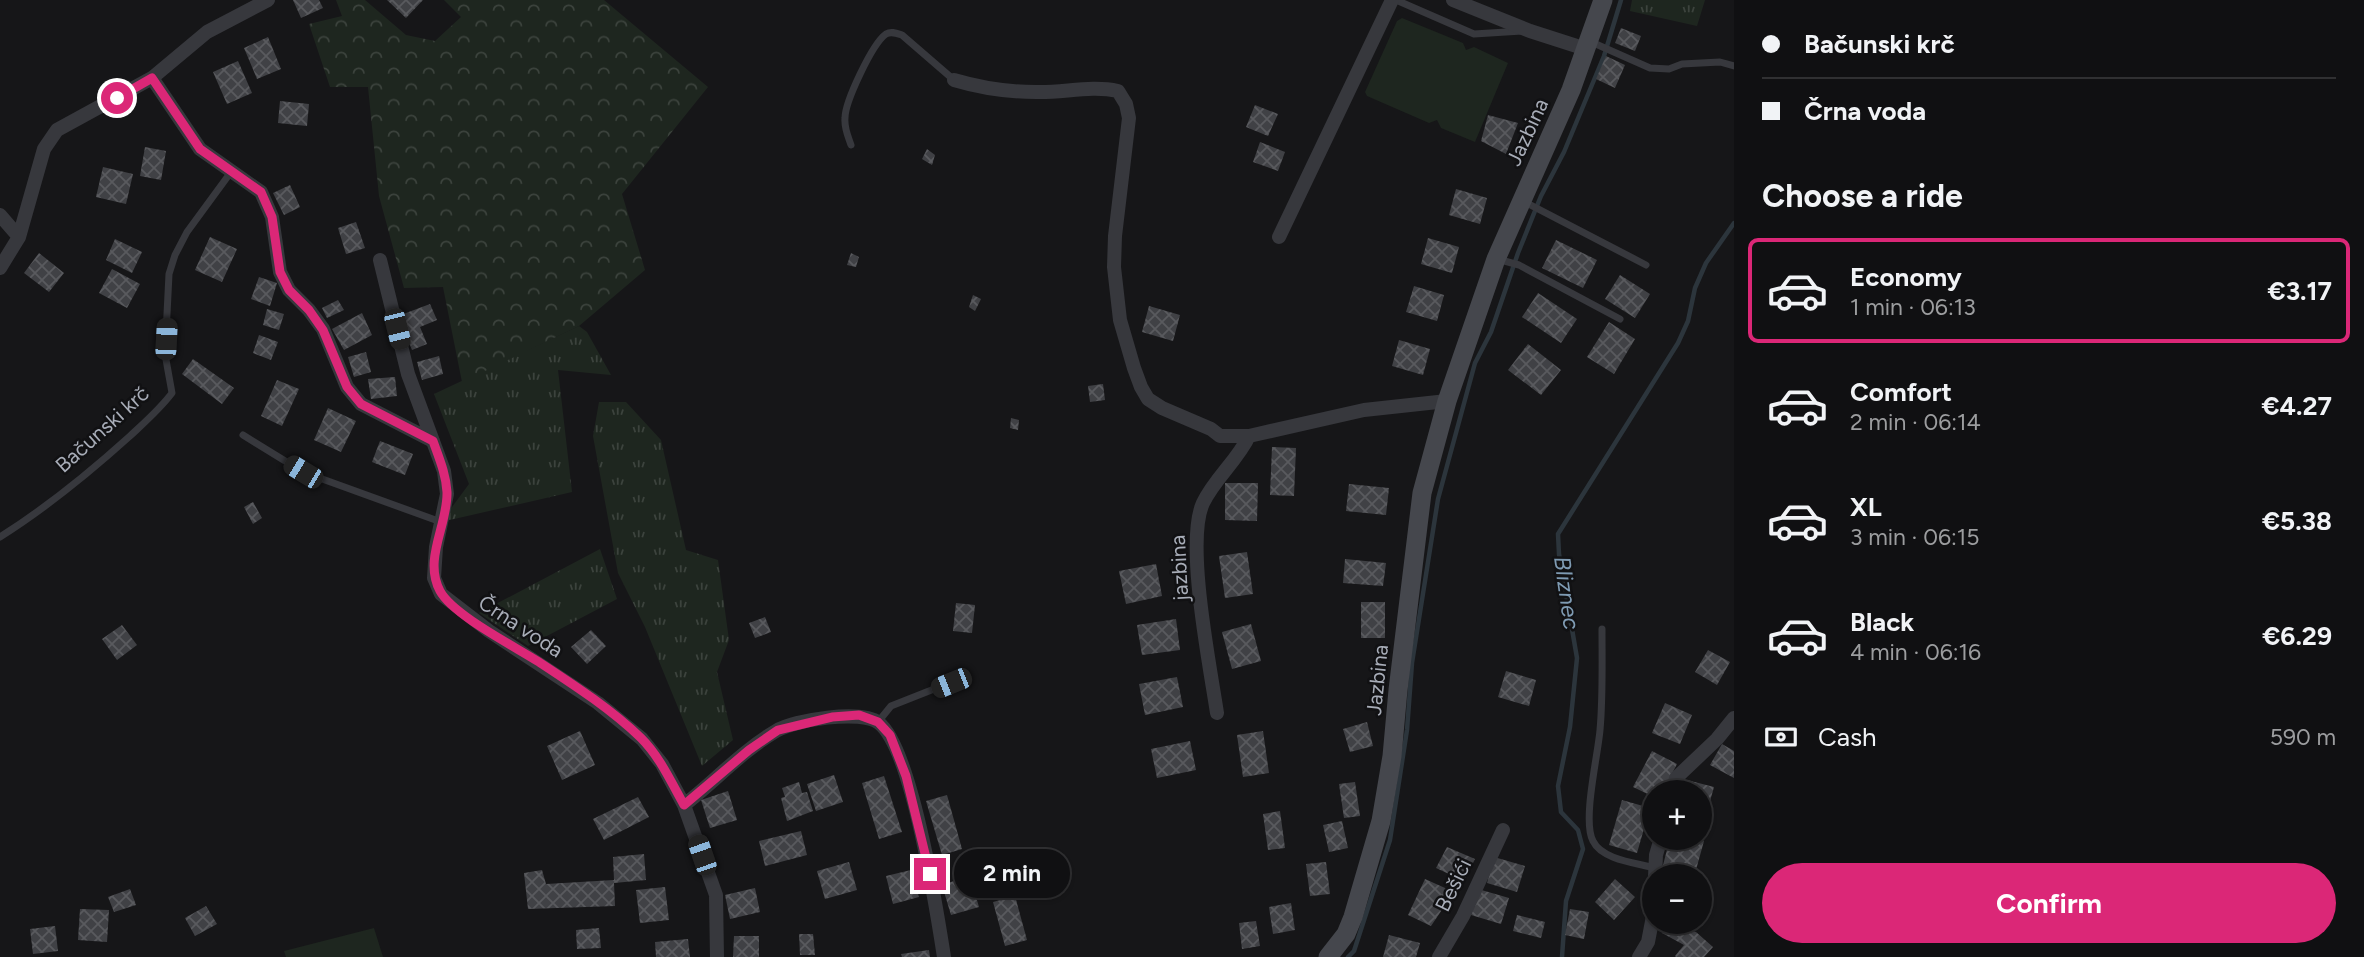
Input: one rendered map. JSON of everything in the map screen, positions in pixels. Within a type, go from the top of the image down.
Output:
[{"type":"street","points":[[0,268],[19,237],[44,149],[57,130],[152,78],[207,32],[268,0]]},
{"type":"street","points":[[1279,237],[1394,0]]},
{"type":"street","points":[[1453,0],[1530,31],[1592,45]]},
{"type":"street","name":"Jazbina","points":[[1328,957],[1346,934],[1353,917],[1381,821],[1392,756],[1422,493],[1447,401],[1571,90],[1592,45],[1603,0]]},
{"type":"street","points":[[152,78],[200,149],[261,192],[272,217],[280,272],[289,290],[309,310],[323,330],[347,387],[361,404],[433,441]]},
{"type":"street","points":[[954,80],[981,88],[1035,92],[1106,89],[1118,92],[1126,104],[1129,118],[1126,159],[1115,236],[1114,267],[1120,320],[1141,387],[1148,398],[1162,408],[1211,429],[1220,436],[1249,436],[1364,410],[1447,401]]},
{"type":"street","points":[[0,215],[19,237]]},
{"type":"street","name":"Črna voda","points":[[380,260],[408,374],[444,471],[447,494],[436,547],[434,578],[441,594],[489,631],[598,703],[642,738],[662,764],[684,805],[716,895],[717,957]]},
{"type":"street","name":"jazbina","points":[[1217,713],[1201,601],[1197,527],[1202,504],[1216,481],[1242,452],[1249,436]]},
{"type":"street","points":[[684,805],[749,750],[778,730],[832,717],[859,715],[878,722],[890,735],[906,776],[928,864],[944,957]]},
{"type":"street","points":[[1675,780],[1734,718]]},
{"type":"street","name":"Bešići","points":[[1439,957],[1463,916],[1503,830]]},
{"type":"street","points":[[1639,957],[1650,934]]},
{"type":"lane","points":[[1394,0],[1474,34],[1530,31]]},
{"type":"lane","points":[[851,145],[844,116],[867,57],[886,34],[902,34],[954,80]]},
{"type":"lane","points":[[1592,45],[1611,49],[1650,68],[1669,69],[1682,64],[1720,62],[1734,66]]},
{"type":"lane","name":"Bačunski krč","points":[[0,537],[34,516],[110,454],[164,405],[172,393],[165,354],[169,274],[187,232],[231,172]]},
{"type":"lane","points":[[1526,202],[1646,265]]},
{"type":"lane","points":[[1502,260],[1519,265],[1620,318]]},
{"type":"lane","points":[[243,435],[303,472],[442,522]]},
{"type":"lane","points":[[1602,628],[1601,729],[1589,816],[1591,840],[1597,848],[1611,856],[1642,868]]},
{"type":"lane","points":[[878,722],[891,706],[967,676]]},
{"type":"green space","points":[[336,0],[365,0],[406,35],[435,41],[461,17],[444,0],[604,0],[708,87],[622,194],[645,270],[579,326],[462,382],[443,287],[404,288],[379,196],[368,87],[330,87],[309,24],[342,16]]},
{"type":"green space","points":[[1632,0],[1705,0],[1697,26],[1630,11]]},
{"type":"green space","points":[[1402,18],[1463,43],[1466,50],[1474,47],[1508,63],[1475,142],[1441,128],[1437,120],[1429,123],[1367,96],[1365,92],[1397,21]]},
{"type":"green space","points":[[579,326],[587,332],[611,375],[558,370],[572,492],[441,522],[469,484],[434,394]]},
{"type":"green space","points":[[599,402],[626,402],[661,440],[686,550],[718,560],[729,640],[717,672],[733,740],[702,766],[645,627],[618,573],[593,436]]},
{"type":"green space","points":[[600,549],[617,599],[528,646],[479,613]]},
{"type":"green space","points":[[374,928],[383,957],[286,957],[284,951]]},
{"type":"building","points":[[293,0],[319,0],[323,8],[301,18]]},
{"type":"building","points":[[387,0],[423,0],[406,18]]},
{"type":"building","points":[[1621,28],[1641,36],[1635,51],[1615,43]]},
{"type":"building","points":[[268,37],[281,69],[257,79],[244,48]]},
{"type":"building","points":[[1606,56],[1625,65],[1615,88],[1596,79]]},
{"type":"building","points":[[238,61],[252,93],[227,104],[213,72]]},
{"type":"building","points":[[280,101],[309,104],[307,126],[278,123]]},
{"type":"building","points":[[1255,105],[1278,114],[1268,136],[1246,127]]},
{"type":"building","points":[[1488,115],[1518,123],[1506,154],[1481,141]]},
{"type":"building","points":[[1260,142],[1285,152],[1278,171],[1253,162]]},
{"type":"building","points":[[145,147],[166,151],[161,180],[140,176]]},
{"type":"building","points":[[927,149],[935,155],[932,165],[922,159]]},
{"type":"building","points":[[103,167],[133,174],[126,204],[96,197]]},
{"type":"building","points":[[290,185],[300,207],[284,215],[273,193]]},
{"type":"building","points":[[1456,189],[1487,198],[1480,224],[1449,215]]},
{"type":"building","points":[[356,222],[365,248],[346,254],[338,228]]},
{"type":"building","points":[[210,237],[237,249],[222,282],[195,270]]},
{"type":"building","points":[[1428,238],[1459,247],[1452,273],[1421,264]]},
{"type":"building","points":[[115,239],[142,252],[132,273],[106,260]]},
{"type":"building","points":[[1556,240],[1597,260],[1583,288],[1542,268]]},
{"type":"building","points":[[39,253],[64,273],[49,292],[24,273]]},
{"type":"building","points":[[851,253],[859,257],[856,267],[847,265]]},
{"type":"building","points":[[112,269],[140,284],[127,308],[99,293]]},
{"type":"building","points":[[1620,275],[1650,294],[1635,318],[1605,299]]},
{"type":"building","points":[[259,277],[277,283],[270,306],[251,299]]},
{"type":"building","points":[[1414,286],[1444,295],[1437,321],[1406,312]]},
{"type":"building","points":[[1538,293],[1577,319],[1561,343],[1522,317]]},
{"type":"building","points":[[973,295],[981,299],[975,311],[969,307]]},
{"type":"building","points":[[338,300],[344,310],[327,318],[322,308]]},
{"type":"building","points":[[430,304],[437,320],[420,327],[427,344],[412,350],[398,316]]},
{"type":"building","points":[[1149,306],[1180,315],[1173,341],[1142,332]]},
{"type":"building","points":[[267,309],[284,314],[279,330],[263,325]]},
{"type":"building","points":[[362,313],[372,335],[344,350],[332,329]]},
{"type":"building","points":[[1609,322],[1635,339],[1614,374],[1587,357]]},
{"type":"building","points":[[259,335],[278,342],[271,360],[253,353]]},
{"type":"building","points":[[1399,340],[1430,349],[1423,375],[1392,366]]},
{"type":"building","points":[[1528,344],[1561,370],[1541,395],[1508,370]]},
{"type":"building","points":[[366,352],[371,372],[354,377],[348,357]]},
{"type":"building","points":[[439,356],[443,374],[422,380],[417,362]]},
{"type":"building","points":[[193,359],[234,388],[222,404],[182,374]]},
{"type":"building","points":[[395,377],[397,396],[371,399],[368,379]]},
{"type":"building","points":[[277,380],[299,389],[282,426],[261,416]]},
{"type":"building","points":[[1103,384],[1105,400],[1090,402],[1088,386]]},
{"type":"building","points":[[328,408],[356,421],[341,452],[314,440]]},
{"type":"building","points":[[1011,418],[1019,420],[1018,430],[1010,428]]},
{"type":"building","points":[[380,441],[413,454],[405,475],[372,462]]},
{"type":"building","points":[[1272,447],[1296,448],[1294,496],[1270,495]]},
{"type":"building","points":[[1225,483],[1258,483],[1257,521],[1225,520]]},
{"type":"building","points":[[1349,484],[1389,488],[1386,515],[1346,511]]},
{"type":"building","points":[[253,502],[262,518],[253,524],[244,507]]},
{"type":"building","points":[[1247,552],[1253,594],[1225,598],[1219,556]]},
{"type":"building","points":[[1345,559],[1386,563],[1383,586],[1343,583]]},
{"type":"building","points":[[1156,564],[1162,596],[1126,604],[1119,571]]},
{"type":"building","points":[[1361,602],[1385,602],[1385,638],[1361,638]]},
{"type":"building","points":[[956,603],[975,605],[972,633],[953,631]]},
{"type":"building","points":[[765,617],[771,632],[755,638],[749,623]]},
{"type":"building","points":[[1176,619],[1180,650],[1142,655],[1137,625]]},
{"type":"building","points":[[1251,624],[1261,661],[1232,669],[1222,632]]},
{"type":"building","points":[[122,625],[137,645],[117,660],[102,639]]},
{"type":"building","points":[[591,630],[606,646],[587,664],[571,647]]},
{"type":"building","points":[[1708,650],[1730,662],[1717,685],[1695,672]]},
{"type":"building","points":[[1506,671],[1536,680],[1529,706],[1498,697]]},
{"type":"building","points":[[1177,677],[1183,707],[1145,715],[1139,684]]},
{"type":"building","points":[[1665,703],[1692,715],[1680,744],[1652,733]]},
{"type":"building","points":[[1367,722],[1373,746],[1350,752],[1343,729]]},
{"type":"building","points":[[580,731],[595,765],[562,780],[547,746]]},
{"type":"building","points":[[1263,731],[1269,773],[1243,777],[1237,735]]},
{"type":"building","points":[[1190,741],[1196,770],[1157,778],[1151,749]]},
{"type":"building","points":[[1722,744],[1734,751],[1734,778],[1710,765]]},
{"type":"building","points":[[1652,751],[1677,764],[1669,780],[1642,780],[1642,791],[1633,787]]},
{"type":"building","points":[[834,775],[843,802],[816,811],[807,784]]},
{"type":"building","points":[[884,776],[902,832],[879,839],[862,783]]},
{"type":"building","points":[[799,782],[802,793],[807,792],[813,811],[787,821],[781,798],[785,797],[782,788]]},
{"type":"building","points":[[1355,782],[1360,816],[1344,818],[1339,784]]},
{"type":"building","points":[[728,791],[737,820],[710,828],[701,800]]},
{"type":"building","points":[[947,795],[962,849],[942,855],[926,801]]},
{"type":"building","points":[[638,797],[649,817],[604,840],[593,819]]},
{"type":"building","points":[[1622,800],[1642,806],[1642,836],[1637,853],[1609,845]]},
{"type":"building","points":[[1280,811],[1285,848],[1268,850],[1263,814]]},
{"type":"building","points":[[1342,821],[1348,848],[1329,852],[1323,825]]},
{"type":"building","points":[[801,831],[807,855],[765,866],[759,841]]},
{"type":"building","points":[[1447,847],[1475,859],[1464,881],[1436,868]]},
{"type":"building","points":[[1667,850],[1702,850],[1698,864],[1663,864]]},
{"type":"building","points":[[644,854],[646,880],[614,883],[615,906],[528,909],[524,873],[542,870],[546,884],[614,880],[613,857]]},
{"type":"building","points":[[1494,857],[1525,866],[1517,892],[1487,883]]},
{"type":"building","points":[[849,862],[857,890],[825,899],[817,871]]},
{"type":"building","points":[[1326,862],[1330,894],[1310,896],[1306,864]]},
{"type":"building","points":[[971,864],[976,879],[971,880],[979,907],[951,915],[942,885],[960,879],[957,868]]},
{"type":"building","points":[[911,870],[919,897],[893,904],[886,876]]},
{"type":"building","points":[[1425,879],[1454,892],[1431,926],[1408,915]]},
{"type":"building","points":[[1615,879],[1635,897],[1614,920],[1595,902]]},
{"type":"building","points":[[665,887],[669,920],[640,923],[636,890]]},
{"type":"building","points":[[755,888],[760,912],[730,919],[725,895]]},
{"type":"building","points":[[130,889],[136,905],[114,912],[108,897]]},
{"type":"building","points":[[1478,889],[1509,898],[1501,924],[1471,915]]},
{"type":"building","points":[[1015,896],[1027,940],[1005,946],[993,902]]},
{"type":"building","points":[[1291,903],[1295,930],[1273,934],[1269,907]]},
{"type":"building","points":[[206,906],[217,924],[195,936],[185,918]]},
{"type":"building","points":[[80,909],[109,910],[107,942],[78,940]]},
{"type":"building","points":[[1570,909],[1589,912],[1584,939],[1565,935]]},
{"type":"building","points":[[1517,915],[1545,922],[1541,938],[1513,931]]},
{"type":"building","points":[[1256,921],[1260,946],[1242,949],[1239,923]]},
{"type":"building","points":[[55,926],[58,951],[33,954],[30,929]]},
{"type":"building","points":[[599,928],[601,948],[577,949],[576,930]]},
{"type":"building","points":[[799,934],[813,934],[815,955],[800,955]]},
{"type":"building","points":[[1664,934],[1698,934],[1713,947],[1704,957],[1676,957],[1684,945]]},
{"type":"building","points":[[1389,935],[1420,943],[1416,957],[1383,957]]},
{"type":"building","points":[[734,936],[759,936],[759,957],[733,957]]},
{"type":"building","points":[[688,939],[690,957],[656,957],[655,942]]},
{"type":"building","points":[[929,950],[930,957],[902,957],[901,954]]},
{"type":"waterway","points":[[1348,957],[1354,951],[1390,840],[1407,730],[1412,663],[1438,499],[1475,363],[1491,332],[1541,196],[1564,152],[1604,56],[1621,0]]},
{"type":"waterway","name":"Bliznec","points":[[1562,957],[1566,901],[1583,849],[1578,830],[1561,812],[1558,786],[1570,727],[1577,658],[1558,534],[1678,343],[1688,321],[1695,288],[1706,263],[1734,223]]},
{"type":"route","points":[[117,98],[152,78],[200,149],[261,192],[272,217],[280,272],[289,290],[309,310],[323,330],[347,387],[361,404],[433,441],[444,471],[447,494],[436,547],[434,578],[441,594],[460,611],[598,703],[642,738],[662,764],[684,805],[749,750],[778,730],[832,717],[859,715],[878,722],[890,735],[906,776],[930,874]]}]
